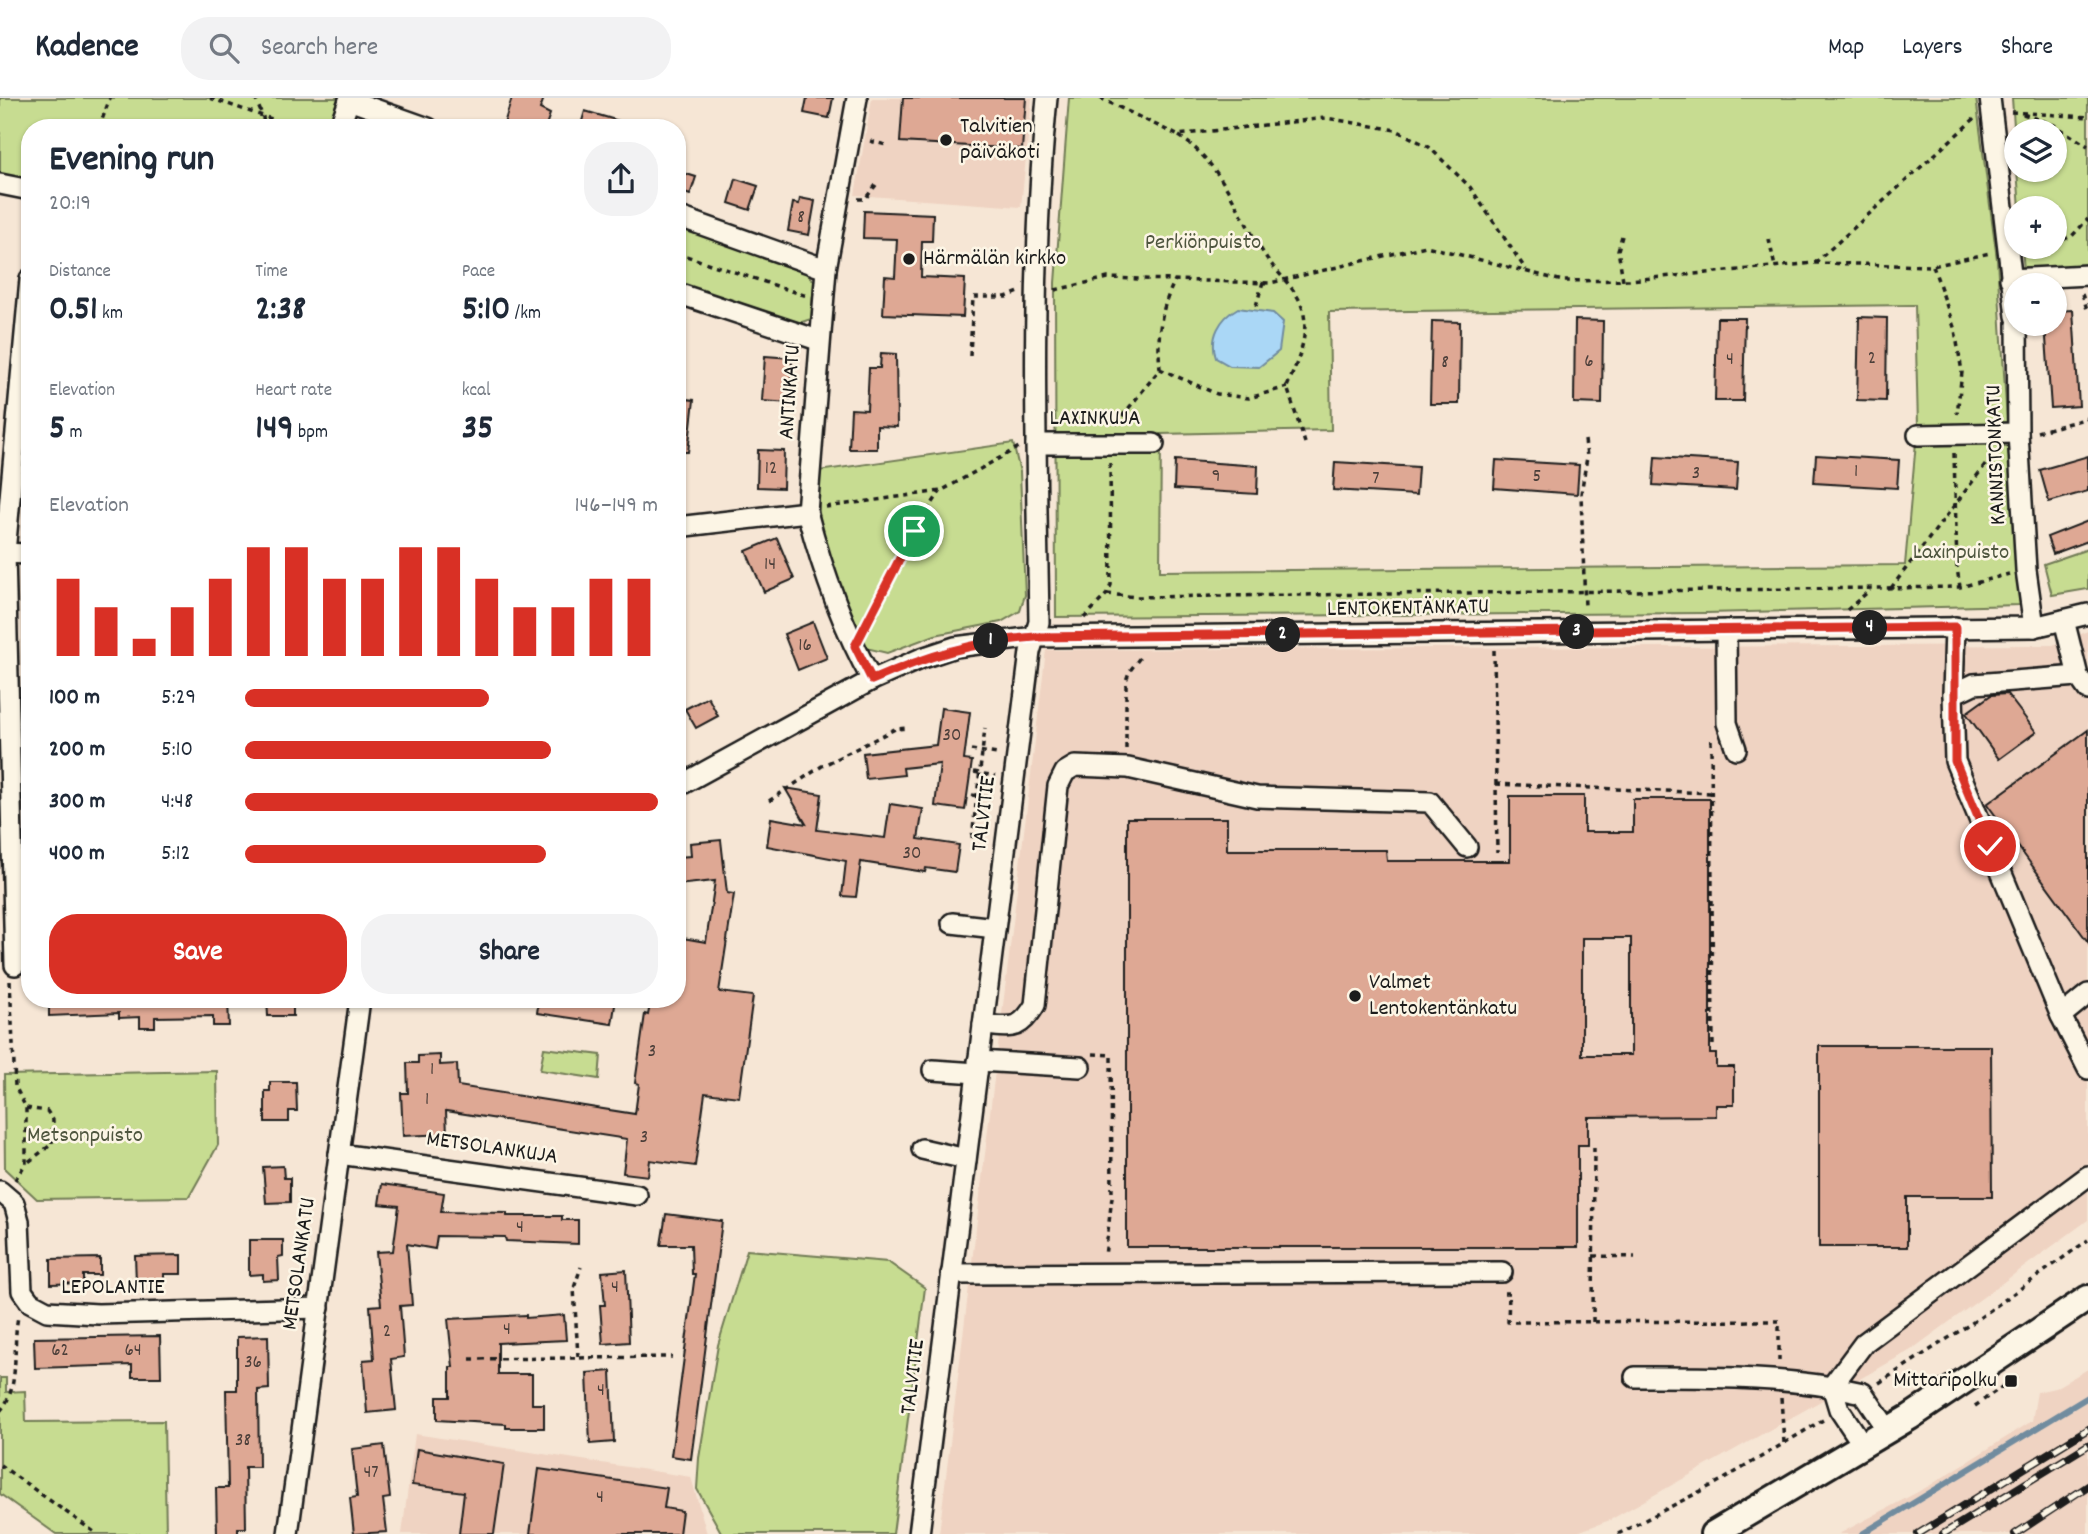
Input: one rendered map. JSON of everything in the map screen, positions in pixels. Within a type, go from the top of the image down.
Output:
[{"type":"main road","points":[[1713,1534],[1888,1430],[2088,1298]]},
{"type":"street","name":"ANTINKATU","points":[[857,98],[822,301],[807,512],[817,551],[855,646],[872,680]]},
{"type":"street","name":"TALVITIE","points":[[919,1534],[1017,757],[1039,622],[1035,291],[1038,197],[1047,98]]},
{"type":"street","points":[[343,119],[350,99],[404,119]]},
{"type":"street","points":[[1990,104],[2004,223]]},
{"type":"street","points":[[0,184],[21,188]]},
{"type":"street","points":[[686,219],[826,269]]},
{"type":"street","points":[[2067,276],[2088,275]]},
{"type":"street","points":[[686,296],[818,340]]},
{"type":"street","name":"KANNISTONKATU","points":[[2017,336],[2014,435],[2034,626]]},
{"type":"street","points":[[15,965],[3,553],[21,370]]},
{"type":"street","points":[[1919,435],[2014,435]]},
{"type":"street","name":"LAXINKUJA","points":[[1036,444],[1154,443]]},
{"type":"street","points":[[686,526],[807,512]]},
{"type":"street","points":[[3,553],[21,554]]},
{"type":"street","name":"LENTOKENTÄNKATU","points":[[686,783],[872,680],[922,658],[955,648],[1035,637],[2034,626],[2088,614]]},
{"type":"street","points":[[1953,694],[1974,684],[2083,683],[2064,620]]},
{"type":"street","points":[[1955,627],[1955,761],[2061,1016],[2088,1069]]},
{"type":"street","points":[[1726,630],[1727,723],[1736,749]]},
{"type":"street","points":[[983,1025],[1014,1027],[1025,1021],[1035,1005],[1058,786],[1065,772],[1075,766],[1128,768],[1257,797],[1430,802],[1466,846]]},
{"type":"street","points":[[952,923],[995,928]]},
{"type":"street","points":[[2061,1016],[2088,994]]},
{"type":"street","name":"METSOLANKATU","points":[[288,1534],[359,1008]]},
{"type":"street","points":[[933,1070],[1081,1060]]},
{"type":"street","points":[[922,1149],[966,1159]]},
{"type":"street","name":"METSOLANKUJA","points":[[339,1154],[637,1195]]},
{"type":"street","points":[[1832,1386],[1864,1343],[2088,1176]]},
{"type":"street","name":"LEPOLANTIE","points":[[3,1193],[14,1203],[19,1221],[22,1291],[30,1301],[47,1311],[71,1314],[320,1308]]},
{"type":"street","points":[[951,1274],[1502,1272]]},
{"type":"street","points":[[1635,1377],[1746,1377],[1832,1386],[1863,1393],[1888,1430]]},
{"type":"street","points":[[1832,1386],[1839,1409],[1863,1445]]},
{"type":"path","points":[[102,119],[110,98]]},
{"type":"path","points":[[210,98],[269,119]]},
{"type":"path","points":[[255,98],[263,117]]},
{"type":"path","points":[[1100,98],[1177,135],[1210,160],[1282,280],[1301,304],[1305,331],[1301,353],[1287,387],[1305,443]]},
{"type":"path","points":[[1815,263],[1990,104],[2054,125],[2088,146]]},
{"type":"path","points":[[2018,112],[2088,117]]},
{"type":"path","points":[[1177,135],[1326,118],[1396,130],[1429,147],[1469,187],[1527,271]]},
{"type":"path","points":[[870,141],[886,145]]},
{"type":"path","points":[[2067,238],[2088,219]]},
{"type":"path","points":[[1622,236],[1618,250],[1623,280]]},
{"type":"path","points":[[1769,239],[1775,267]]},
{"type":"path","points":[[970,356],[973,297],[1006,297],[1018,292],[1108,278],[1263,282],[1282,280],[1426,246],[1563,281],[1623,280],[1815,263],[1933,266],[2004,250]]},
{"type":"path","points":[[686,256],[822,301]]},
{"type":"path","points":[[1256,306],[1263,282]]},
{"type":"path","points":[[1160,369],[1217,394],[1249,398],[1287,387]]},
{"type":"path","points":[[1891,589],[1996,450],[2014,435],[2088,418]]},
{"type":"path","points":[[1585,440],[1587,457],[1581,494],[1585,607]]},
{"type":"path","points":[[807,512],[941,491],[1016,447],[1036,444]]},
{"type":"path","points":[[855,646],[914,531],[941,491]]},
{"type":"path","points":[[1107,594],[1136,597],[1891,589],[1960,587],[2026,569]]},
{"type":"path","points":[[1842,614],[1872,589]]},
{"type":"path","points":[[1494,648],[1497,852]]},
{"type":"path","points":[[1128,768],[1126,681],[1129,672],[1145,652]]},
{"type":"path","points":[[769,801],[822,766],[895,729],[908,728]]},
{"type":"path","points":[[972,838],[985,728]]},
{"type":"path","points":[[1712,736],[1713,1051]]},
{"type":"path","points":[[971,750],[1017,757]]},
{"type":"path","points":[[1496,784],[1711,793]]},
{"type":"path","points":[[15,965],[10,975],[15,1086],[26,1108],[26,1163]]},
{"type":"path","points":[[1081,1060],[1111,1055],[1112,1197],[1102,1272]]},
{"type":"path","points":[[3,1193],[26,1163],[52,1144],[53,1120],[47,1111],[26,1108]]},
{"type":"path","points":[[1593,1322],[1594,1145]]},
{"type":"path","points":[[1593,1256],[1635,1257]]},
{"type":"path","points":[[578,1357],[574,1288],[581,1267]]},
{"type":"path","points":[[1509,1293],[1508,1322],[1779,1321],[1784,1443]]},
{"type":"path","points":[[0,1411],[7,1404],[12,1382],[17,1318],[30,1301]]},
{"type":"path","points":[[470,1360],[673,1357]]},
{"type":"path","points":[[1975,1406],[2017,1376]]},
{"type":"path","points":[[0,1465],[97,1534]]},
{"type":"shaded area","name":"Talvitien päiväkoti","points":[[872,98],[1032,98],[1021,207],[855,195]]},
{"type":"shaded area","points":[[2088,631],[2088,1220],[1911,1350],[1610,1520],[1572,1534],[939,1534],[1046,650],[2053,645]]},
{"type":"shaded area","points":[[2088,1369],[2088,1534],[1839,1534],[1929,1486],[2032,1421],[2037,1392],[2055,1388]]},
{"type":"shaded area","points":[[415,1434],[691,1477],[707,1534],[402,1534]]},
{"type":"green space","points":[[0,98],[338,98],[331,119],[21,119],[21,182],[0,178]]},
{"type":"green space","name":"Perkiönpuisto","points":[[1069,98],[1976,98],[1997,259],[2007,422],[1918,426],[1915,305],[1329,312],[1331,430],[1161,434],[1160,571],[1905,565],[1916,442],[1992,441],[2010,448],[2020,605],[1706,613],[1056,617],[1055,283]]},
{"type":"green space","points":[[2012,98],[2088,98],[2088,264],[2024,270],[2023,259],[2067,259],[2067,196],[2019,196],[2018,182],[2067,182],[2067,119],[2014,119]]},
{"type":"green space","points":[[686,230],[805,270],[814,281],[811,319],[793,325],[686,288]]},
{"type":"green space","points":[[1013,443],[1020,472],[1025,595],[1020,611],[1001,622],[935,635],[887,653],[866,648],[827,554],[819,513],[818,471]]},
{"type":"green space","points":[[2088,549],[2088,589],[2052,595],[2044,564]]},
{"type":"green space","points":[[544,1048],[601,1055],[599,1079],[540,1070]]},
{"type":"green space","name":"Metsonpuisto","points":[[217,1071],[218,1145],[189,1197],[37,1199],[5,1169],[4,1075]]},
{"type":"green space","points":[[747,1250],[888,1262],[925,1288],[893,1534],[722,1534],[697,1489],[699,1458],[718,1345]]},
{"type":"green space","points":[[0,1378],[6,1378],[6,1392],[25,1391],[26,1422],[164,1421],[166,1534],[56,1534],[0,1494]]},
{"type":"water","points":[[1238,308],[1273,313],[1283,322],[1279,351],[1259,367],[1230,366],[1216,358],[1214,343],[1218,329],[1226,317]]},
{"type":"building","points":[[512,98],[544,98],[540,109],[550,114],[548,119],[506,119]]},
{"type":"building","points":[[807,98],[833,98],[829,118],[804,113]]},
{"type":"building","points":[[903,98],[1026,98],[1022,149],[900,142]]},
{"type":"building","points":[[585,111],[612,119],[583,119]]},
{"type":"building","points":[[686,174],[696,177],[690,195],[686,193]]},
{"type":"building","points":[[736,179],[758,186],[750,210],[729,203]]},
{"type":"building","points":[[800,198],[815,201],[809,235],[788,231],[793,203],[799,204]]},
{"type":"building","name":"Härmälän kirkko","points":[[864,211],[933,214],[932,241],[922,241],[921,277],[965,279],[963,317],[883,314],[885,276],[895,277],[897,239],[863,238]]},
{"type":"building","points":[[2067,310],[2073,310],[2079,406],[2051,408],[2046,336],[2067,336]]},
{"type":"building","points":[[1859,317],[1887,318],[1886,401],[1857,400]]},
{"type":"building","points":[[1717,318],[1745,318],[1743,401],[1715,401]]},
{"type":"building","points":[[1575,320],[1603,321],[1602,404],[1574,403]]},
{"type":"building","points":[[1432,321],[1460,322],[1459,404],[1430,404]]},
{"type":"building","points":[[881,353],[896,354],[897,427],[877,426],[877,449],[849,449],[851,409],[867,410],[869,368],[880,368]]},
{"type":"building","points":[[765,356],[792,358],[790,403],[762,401]]},
{"type":"building","points":[[686,399],[694,400],[686,452]]},
{"type":"building","points":[[758,450],[784,451],[783,488],[757,487]]},
{"type":"building","points":[[1816,455],[1899,460],[1897,488],[1814,483]]},
{"type":"building","points":[[2088,456],[2088,491],[2049,502],[2040,470]]},
{"type":"building","points":[[1655,457],[1738,462],[1736,490],[1653,485]]},
{"type":"building","points":[[1175,460],[1258,466],[1257,494],[1174,489]]},
{"type":"building","points":[[1496,460],[1579,465],[1577,494],[1494,488]]},
{"type":"building","points":[[1335,462],[1418,467],[1416,495],[1333,490]]},
{"type":"building","points":[[2088,521],[2088,541],[2053,554],[2047,537]]},
{"type":"building","points":[[777,538],[794,579],[764,592],[746,551]]},
{"type":"building","points":[[813,622],[827,658],[798,670],[784,634]]},
{"type":"building","points":[[2007,694],[2036,732],[1999,759],[1966,713],[1991,695]]},
{"type":"building","points":[[708,697],[718,716],[696,728],[686,708]]},
{"type":"building","points":[[941,708],[970,712],[964,760],[972,761],[965,810],[935,806],[940,764],[903,768],[904,775],[866,779],[863,753],[936,745]]},
{"type":"building","points":[[2088,730],[2088,942],[1987,804]]},
{"type":"building","points":[[785,788],[822,794],[817,830],[885,838],[890,804],[923,809],[918,839],[959,845],[955,872],[926,868],[925,872],[861,862],[856,897],[842,896],[846,861],[767,846],[771,818],[806,824]]},
{"type":"building","name":"Valmet Lentokentänkatu","points":[[1510,796],[1584,796],[1584,832],[1633,832],[1633,799],[1710,799],[1710,1054],[1716,1054],[1716,1067],[1734,1067],[1734,1105],[1716,1105],[1716,1116],[1588,1117],[1588,1145],[1578,1145],[1578,1247],[1127,1247],[1127,818],[1227,818],[1227,850],[1386,850],[1387,861],[1510,861]],"holes":[[[1582,938],[1631,938],[1631,1055],[1582,1055]]]},
{"type":"building","points":[[721,840],[727,893],[734,894],[719,992],[753,996],[739,1097],[705,1093],[695,1166],[650,1160],[648,1176],[623,1173],[627,1139],[446,1111],[447,1134],[403,1136],[401,1093],[408,1093],[407,1063],[418,1063],[418,1056],[440,1055],[440,1065],[457,1064],[458,1086],[635,1114],[639,1084],[635,1083],[645,1014],[648,1015],[649,1008],[686,1008],[686,939],[706,942],[715,881],[686,884],[686,856],[691,856],[690,843]]},
{"type":"building","points":[[49,1008],[228,1008],[229,1026],[213,1026],[213,1016],[155,1017],[155,1027],[140,1027],[140,1017],[119,1018],[119,1013],[49,1016]]},
{"type":"building","points":[[268,1008],[293,1008],[293,1016],[268,1016]]},
{"type":"building","points":[[538,1008],[615,1008],[612,1024],[537,1013]]},
{"type":"building","points":[[1819,1046],[1991,1046],[1992,1197],[1907,1197],[1907,1247],[1819,1247]]},
{"type":"building","points":[[270,1082],[296,1082],[297,1111],[289,1111],[289,1122],[265,1122],[265,1091],[270,1091]]},
{"type":"building","points":[[283,1166],[284,1178],[290,1178],[290,1202],[266,1203],[263,1167]]},
{"type":"building","points":[[382,1184],[444,1193],[441,1212],[562,1216],[562,1220],[578,1220],[578,1244],[506,1241],[505,1237],[437,1236],[435,1249],[407,1244],[412,1305],[400,1306],[404,1357],[391,1359],[396,1410],[367,1413],[363,1360],[374,1359],[370,1306],[381,1305],[376,1252],[393,1251],[399,1206],[379,1204]]},
{"type":"building","points":[[666,1214],[722,1221],[691,1459],[671,1456],[695,1274],[692,1274],[691,1245],[661,1245]]},
{"type":"building","points":[[249,1240],[283,1240],[283,1256],[278,1257],[279,1280],[263,1281],[263,1274],[249,1275]]},
{"type":"building","points":[[181,1255],[181,1274],[164,1274],[164,1282],[136,1282],[135,1256]]},
{"type":"building","points":[[100,1258],[100,1275],[83,1275],[83,1283],[51,1284],[51,1259]]},
{"type":"building","points":[[626,1270],[629,1342],[603,1344],[600,1305],[605,1305],[602,1272]]},
{"type":"building","points":[[526,1315],[526,1318],[564,1315],[566,1340],[498,1343],[498,1374],[532,1374],[532,1404],[544,1404],[544,1428],[506,1428],[506,1424],[437,1420],[437,1397],[450,1397],[450,1367],[453,1367],[448,1319]]},
{"type":"building","points":[[160,1336],[161,1377],[132,1377],[132,1365],[35,1368],[34,1338]]},
{"type":"building","points":[[268,1336],[269,1389],[258,1390],[259,1467],[245,1467],[246,1528],[238,1528],[238,1534],[217,1534],[216,1488],[228,1488],[226,1390],[237,1390],[237,1337]]},
{"type":"building","points":[[611,1371],[614,1442],[590,1444],[587,1373]]},
{"type":"building","points":[[384,1445],[390,1498],[383,1499],[387,1532],[354,1534],[350,1498],[357,1497],[352,1449]]},
{"type":"building","points":[[417,1449],[504,1464],[494,1534],[459,1534],[464,1492],[412,1485]]},
{"type":"building","points":[[539,1469],[667,1488],[664,1508],[682,1511],[679,1534],[530,1534]]},
{"type":"waterway","points":[[1862,1534],[2088,1397]]},
{"type":"railway","points":[[1918,1534],[2088,1429]]},
{"type":"railway","points":[[1943,1534],[2088,1445]]},
{"type":"railway","points":[[2015,1534],[2088,1486]]},
{"type":"place","name":"Talvitien päiväkoti","points":[[946,140]]},
{"type":"place","name":"Härmälän kirkko","points":[[909,259]]},
{"type":"place","name":"Valmet Lentokentänkatu","points":[[1355,996]]},
{"type":"place","name":"Mittaripolku","points":[[2011,1381]]},
{"type":"route","points":[[914,531],[855,646],[872,680],[922,658],[955,648],[995,640],[1035,637],[1955,627],[1952,673],[1955,761],[1990,846]]},
{"type":"park label","name":"Laxinpuisto","points":[[1961,553]]}]
